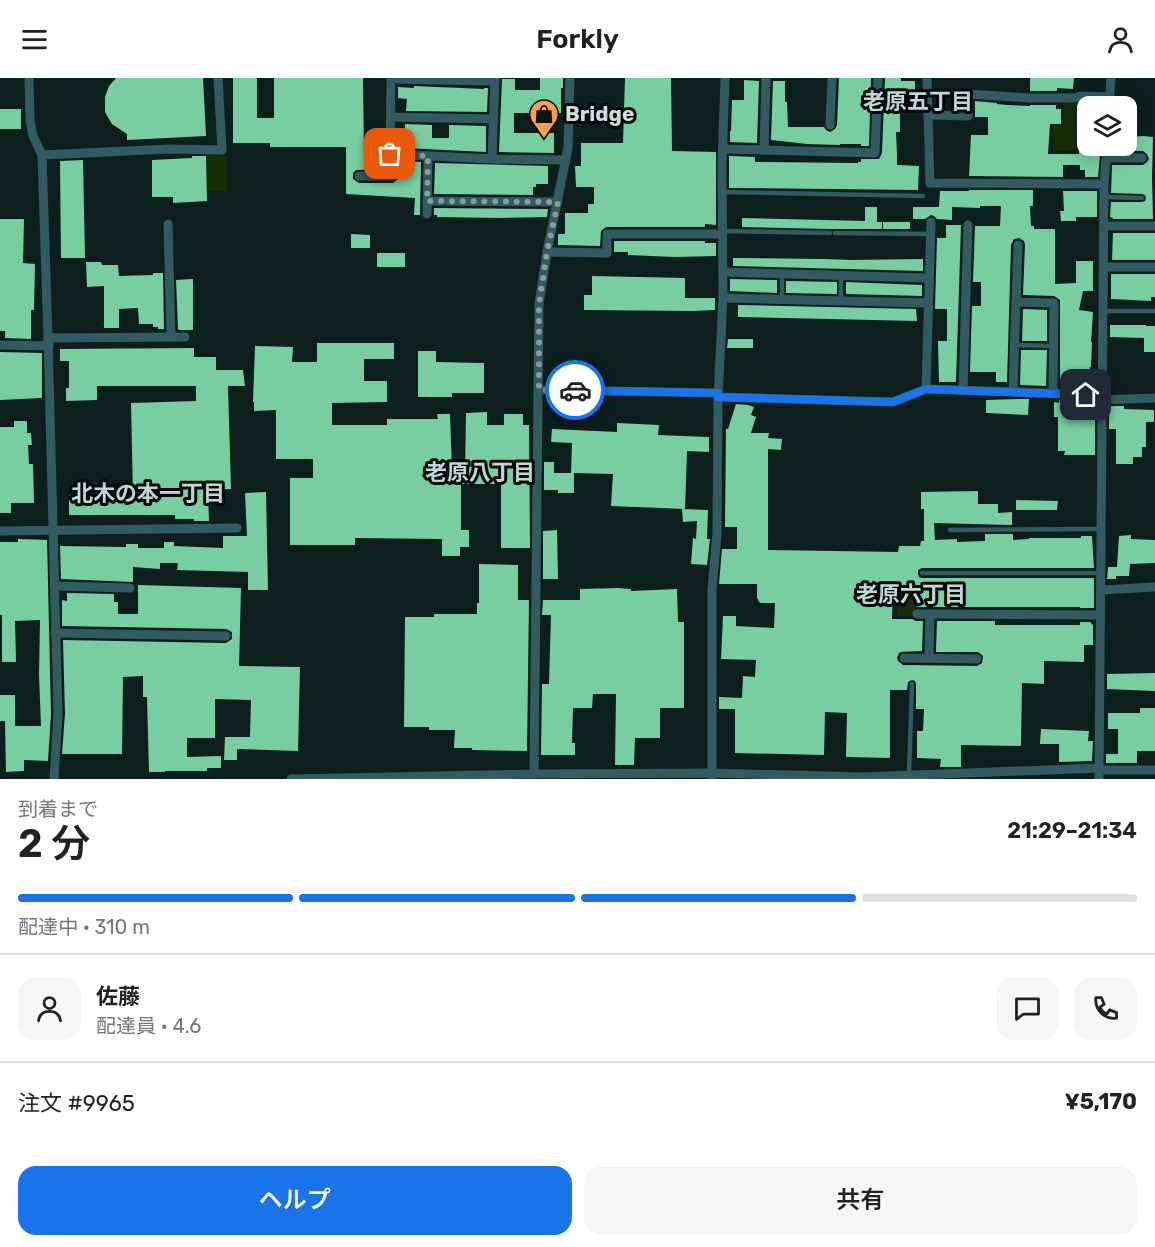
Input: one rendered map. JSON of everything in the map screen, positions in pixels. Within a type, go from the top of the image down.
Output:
[{"type":"street","points":[[28,78],[30,120],[33,136],[42,155],[49,342],[58,714],[54,779]]},
{"type":"street","points":[[42,155],[169,149],[222,150],[218,78]]},
{"type":"street","points":[[530,776],[539,304],[568,148],[570,78]]},
{"type":"street","points":[[712,776],[712,590],[717,533],[718,395],[723,298],[722,192],[725,78]]},
{"type":"street","points":[[764,150],[766,78]]},
{"type":"street","points":[[830,125],[832,78]]},
{"type":"street","points":[[723,149],[875,153],[878,78]]},
{"type":"street","points":[[927,78],[930,183],[1104,184]]},
{"type":"street","points":[[1110,96],[1111,78]]},
{"type":"street","points":[[492,159],[495,79],[391,79],[390,154],[492,159],[566,160]]},
{"type":"street","points":[[929,115],[968,116],[969,94],[1030,99],[1077,97]]},
{"type":"street","points":[[391,117],[494,119]]},
{"type":"street","points":[[359,176],[392,176],[393,154]]},
{"type":"street","points":[[427,214],[428,156]]},
{"type":"street","points":[[1099,772],[1104,184],[1106,158],[1142,158]]},
{"type":"street","points":[[427,201],[558,202]]},
{"type":"street","points":[[926,389],[931,222]]},
{"type":"street","points":[[168,224],[171,337]]},
{"type":"street","points":[[963,390],[968,225]]},
{"type":"street","points":[[1105,226],[1155,226]]},
{"type":"street","points":[[547,252],[607,253],[607,234],[722,233]]},
{"type":"street","points":[[1014,392],[1018,245]]},
{"type":"street","points":[[1104,267],[1155,267]]},
{"type":"street","points":[[723,272],[929,278]]},
{"type":"street","points":[[723,298],[928,303]]},
{"type":"street","points":[[1016,302],[1054,303],[1053,393]]},
{"type":"street","points":[[0,345],[185,337]]},
{"type":"street","points":[[539,390],[893,402],[926,389],[1155,398]]},
{"type":"street","points":[[0,531],[237,528]]},
{"type":"street","points":[[54,586],[130,588]]},
{"type":"street","points":[[1101,590],[1155,587]]},
{"type":"street","points":[[917,614],[1100,615]]},
{"type":"street","points":[[929,658],[930,614]]},
{"type":"street","points":[[56,633],[226,636]]},
{"type":"street","points":[[904,658],[977,659]]},
{"type":"street","points":[[291,779],[530,776],[851,778],[1155,770]]},
{"type":"lane","points":[[722,192],[923,196]]},
{"type":"lane","points":[[1104,197],[1142,198]]},
{"type":"lane","points":[[722,233],[930,234]]},
{"type":"lane","points":[[782,274],[782,300]]},
{"type":"lane","points":[[841,276],[841,301]]},
{"type":"lane","points":[[1104,311],[1155,311]]},
{"type":"lane","points":[[1015,345],[1053,346]]},
{"type":"lane","points":[[950,530],[1101,529]]},
{"type":"lane","points":[[922,573],[1101,573]]},
{"type":"lane","points":[[909,775],[912,684]]},
{"type":"green space","points":[[1063,100],[1077,101],[1076,151],[1053,150],[1053,126],[1063,126]]},
{"type":"green space","points":[[226,154],[227,191],[208,191],[208,155]]},
{"type":"green space","points":[[897,592],[915,592],[915,616],[897,616]]},
{"type":"building","points":[[116,78],[203,78],[206,136],[127,140],[127,134],[112,124],[105,112],[105,97],[109,86]]},
{"type":"building","points":[[233,78],[257,78],[257,118],[274,118],[274,78],[363,78],[364,160],[386,161],[386,169],[356,170],[353,173],[353,179],[359,183],[393,183],[398,179],[399,161],[421,162],[420,215],[414,215],[415,198],[346,194],[346,147],[270,147],[270,143],[233,143]]},
{"type":"building","points":[[540,78],[563,78],[561,113],[514,113],[514,133],[554,133],[554,153],[499,152],[502,79],[515,79],[515,90],[540,90]]},
{"type":"building","points":[[625,78],[671,78],[672,151],[716,152],[716,225],[606,227],[601,231],[600,246],[558,245],[558,234],[565,234],[565,213],[588,213],[588,204],[594,204],[594,187],[576,187],[575,166],[581,166],[581,143],[623,143]]},
{"type":"building","points":[[839,78],[871,78],[869,146],[771,140],[773,81],[785,81],[788,127],[824,127],[830,132],[837,125]]},
{"type":"building","points":[[885,78],[915,81],[915,96],[900,95],[900,132],[896,132],[897,165],[919,166],[918,190],[729,188],[729,156],[755,157],[755,162],[858,163],[861,159],[879,159],[882,153]]},
{"type":"building","points":[[1030,78],[1074,78],[1073,89],[1030,91]]},
{"type":"building","points":[[744,80],[759,81],[757,143],[730,142],[732,100],[744,100]]},
{"type":"building","points":[[414,86],[488,88],[487,112],[406,111],[407,99],[398,98],[398,87],[414,88]]},
{"type":"building","points":[[975,101],[1007,105],[1056,105],[1056,109],[1061,109],[1061,124],[1050,124],[1048,154],[1100,156],[1098,177],[1085,177],[1085,170],[1080,170],[1080,165],[1063,165],[1063,177],[969,176],[971,135],[988,135],[988,117],[975,117]]},
{"type":"building","points":[[0,109],[21,109],[21,129],[0,129]]},
{"type":"building","points":[[405,124],[432,125],[432,138],[449,138],[449,125],[486,126],[486,152],[404,148]]},
{"type":"building","points":[[1137,136],[1153,137],[1153,219],[1113,219],[1110,217],[1111,202],[1142,202],[1146,198],[1142,194],[1111,193],[1112,165],[1143,165],[1149,159],[1143,151],[1137,151]]},
{"type":"building","points":[[192,156],[206,156],[207,201],[173,203],[173,197],[152,197],[152,160],[192,158]]},
{"type":"building","points":[[83,160],[85,258],[61,258],[60,161]]},
{"type":"building","points":[[435,163],[548,166],[548,184],[536,184],[536,187],[533,187],[533,195],[434,194]]},
{"type":"building","points":[[1033,190],[1033,206],[1030,206],[1031,226],[1034,226],[1034,229],[1055,229],[1055,284],[1076,283],[1076,261],[1093,261],[1093,291],[1083,291],[1079,310],[1093,312],[1091,367],[1086,388],[1060,387],[1060,300],[1054,296],[1023,295],[1025,245],[1024,241],[1019,238],[1014,239],[1011,245],[1007,382],[996,382],[996,372],[970,372],[972,306],[981,306],[981,282],[973,282],[975,226],[1000,226],[1001,206],[952,207],[952,220],[937,219],[931,215],[925,219],[913,219],[913,207],[939,207],[940,191]]},
{"type":"building","points":[[1063,191],[1097,191],[1097,217],[1076,217],[1076,221],[1061,221],[1060,211],[1064,211]]},
{"type":"building","points":[[865,207],[877,207],[877,222],[882,222],[882,229],[742,227],[742,218],[865,221]]},
{"type":"building","points":[[434,208],[548,209],[547,217],[500,218],[437,217],[434,215]]},
{"type":"building","points":[[0,219],[24,219],[23,263],[35,264],[31,339],[5,338],[5,331],[0,331]]},
{"type":"building","points":[[883,222],[910,222],[910,229],[883,229]]},
{"type":"building","points":[[946,225],[961,225],[956,382],[939,382],[938,341],[947,341],[947,309],[935,309],[937,238],[946,238]]},
{"type":"building","points":[[1113,233],[1155,233],[1155,260],[1112,260]]},
{"type":"building","points":[[351,234],[370,235],[370,248],[351,248]]},
{"type":"building","points":[[614,241],[705,241],[705,243],[716,243],[716,256],[628,255],[628,252],[614,252]]},
{"type":"building","points":[[377,253],[405,253],[405,267],[377,267]]},
{"type":"building","points":[[733,258],[923,259],[923,271],[733,266]]},
{"type":"building","points":[[86,262],[118,265],[119,276],[163,273],[164,329],[153,327],[153,324],[139,324],[138,308],[119,309],[119,328],[104,328],[104,286],[87,287]]},
{"type":"building","points":[[1111,274],[1155,274],[1155,297],[1151,297],[1151,301],[1111,299]]},
{"type":"building","points":[[592,276],[685,278],[685,298],[715,298],[715,310],[584,310],[584,295],[592,295]]},
{"type":"building","points":[[193,279],[193,330],[179,330],[176,280]]},
{"type":"building","points":[[730,279],[777,280],[777,293],[730,291]]},
{"type":"building","points":[[786,281],[837,282],[837,294],[786,293]]},
{"type":"building","points":[[846,282],[922,285],[922,296],[846,294]]},
{"type":"building","points":[[738,305],[916,309],[917,321],[738,317]]},
{"type":"building","points":[[1023,309],[1047,310],[1047,341],[1022,341]]},
{"type":"building","points":[[1110,325],[1155,326],[1155,352],[1144,352],[1144,338],[1110,337]]},
{"type":"building","points":[[728,339],[753,339],[753,348],[727,348]]},
{"type":"building","points":[[317,343],[394,343],[394,359],[364,359],[364,381],[387,381],[387,402],[332,403],[332,425],[387,425],[387,419],[438,419],[437,414],[450,414],[452,471],[465,471],[466,413],[487,412],[487,425],[504,425],[504,414],[523,414],[523,425],[529,425],[530,548],[501,548],[501,484],[461,484],[461,530],[469,530],[469,547],[460,547],[460,556],[442,556],[442,539],[355,538],[355,545],[290,545],[290,478],[313,478],[313,459],[276,459],[276,410],[254,411],[255,346],[293,347],[292,362],[317,362]]},
{"type":"building","points":[[194,348],[194,357],[216,357],[216,370],[243,370],[245,386],[228,386],[231,489],[208,490],[209,521],[175,519],[175,515],[69,515],[69,495],[133,495],[131,403],[196,401],[196,386],[97,386],[97,400],[66,401],[66,388],[69,388],[69,361],[60,361],[60,349]]},
{"type":"building","points":[[1021,350],[1047,350],[1046,386],[1020,385]]},
{"type":"building","points":[[418,351],[436,351],[436,362],[484,363],[484,393],[452,393],[452,397],[418,397]]},
{"type":"building","points":[[0,352],[42,353],[42,398],[0,400]]},
{"type":"building","points":[[1029,399],[1028,415],[986,413],[986,400]]},
{"type":"building","points":[[1059,400],[1095,403],[1095,455],[1064,455],[1065,451],[1058,451],[1058,417],[1054,417],[1054,402],[1059,403]]},
{"type":"building","points":[[736,404],[754,407],[751,415],[756,417],[751,433],[769,433],[768,438],[782,439],[781,450],[768,449],[768,550],[898,552],[899,546],[920,546],[921,541],[924,541],[924,509],[921,509],[921,492],[978,491],[978,504],[998,504],[998,513],[1012,512],[1012,525],[934,523],[935,540],[985,541],[985,534],[1013,534],[1013,540],[1092,536],[1094,568],[922,568],[918,570],[918,574],[922,578],[1094,578],[1094,608],[916,607],[916,590],[893,590],[892,619],[923,621],[922,651],[900,652],[897,657],[903,665],[977,666],[982,663],[983,656],[978,652],[936,652],[937,621],[995,621],[995,625],[1080,625],[1080,622],[1090,622],[1093,625],[1093,645],[1084,645],[1084,662],[1044,661],[1044,684],[1022,683],[1021,746],[961,745],[961,767],[940,767],[941,759],[917,758],[917,731],[923,731],[924,709],[916,709],[916,684],[912,680],[908,682],[907,690],[890,690],[890,758],[846,757],[847,713],[825,712],[824,755],[735,753],[735,709],[719,709],[719,697],[742,698],[743,676],[755,677],[756,660],[721,659],[723,616],[736,616],[736,626],[774,628],[775,603],[760,603],[757,598],[757,584],[719,584],[722,549],[737,549],[737,527],[725,527],[726,429],[728,429]]},
{"type":"building","points":[[1109,406],[1154,410],[1154,422],[1146,422],[1146,447],[1142,447],[1142,457],[1133,457],[1133,464],[1116,464],[1116,429],[1109,429]]},
{"type":"building","points":[[14,421],[27,421],[27,433],[31,433],[32,445],[28,445],[29,464],[33,464],[34,503],[11,503],[11,513],[0,513],[0,427],[14,427]]},
{"type":"building","points":[[617,423],[659,425],[658,435],[709,437],[709,452],[687,451],[685,509],[611,506],[613,474],[574,473],[574,493],[544,490],[544,462],[554,462],[554,473],[571,473],[572,443],[551,442],[552,429],[617,432]]},
{"type":"building","points":[[266,492],[268,590],[248,590],[248,572],[177,570],[178,563],[160,563],[160,569],[133,567],[133,582],[61,579],[60,546],[126,547],[126,544],[138,544],[138,548],[164,548],[164,542],[174,542],[174,546],[223,548],[223,536],[247,536],[245,493]]},
{"type":"building","points":[[1016,500],[1058,501],[1057,510],[1016,510]]},
{"type":"building","points":[[682,509],[708,510],[707,539],[710,539],[707,565],[691,564],[697,521],[683,522]]},
{"type":"building","points":[[557,530],[558,579],[543,579],[543,531]]},
{"type":"building","points":[[1131,535],[1131,539],[1155,540],[1155,563],[1130,564],[1129,576],[1107,579],[1108,567],[1117,567],[1119,536]]},
{"type":"building","points":[[18,539],[47,540],[51,714],[48,761],[24,760],[24,771],[6,772],[5,721],[0,721],[0,695],[15,695],[15,726],[41,726],[40,620],[15,621],[16,662],[2,662],[0,542],[18,542]]},
{"type":"building","points":[[479,564],[518,565],[518,600],[529,600],[527,751],[454,748],[455,730],[404,727],[405,617],[477,614]]},
{"type":"building","points":[[138,585],[241,588],[239,666],[300,667],[298,751],[237,749],[237,760],[224,760],[225,737],[250,737],[251,700],[215,699],[215,738],[187,738],[187,757],[221,756],[221,768],[207,768],[207,771],[149,772],[147,697],[143,697],[143,676],[123,677],[122,754],[62,754],[65,714],[63,640],[226,643],[232,639],[232,632],[226,629],[62,626],[62,600],[67,601],[67,593],[114,594],[114,602],[118,602],[118,614],[138,614]]},
{"type":"building","points":[[580,589],[631,589],[631,591],[677,589],[678,622],[684,622],[684,708],[660,708],[660,738],[635,738],[634,765],[615,765],[616,694],[593,694],[592,708],[573,708],[572,743],[575,743],[575,755],[541,755],[542,684],[549,684],[551,615],[542,615],[543,600],[580,600]]},
{"type":"building","points":[[1155,673],[1155,691],[1107,689],[1107,674]]},
{"type":"building","points":[[1140,708],[1155,708],[1155,751],[1137,751],[1137,763],[1106,763],[1106,754],[1118,754],[1118,729],[1108,729],[1108,713],[1140,713]]},
{"type":"building","points":[[1041,729],[1089,731],[1088,741],[1093,741],[1092,761],[1059,762],[1059,744],[1040,744]]},
{"type":"way so far","points":[[390,154],[428,156],[427,201],[558,202],[539,304],[539,390],[575,390]]},
{"type":"place","name":"Bridge","points":[[544,140]]},
{"type":"district","name":"老原五丁目","points":[[918,101]]},
{"type":"district","name":"老原八丁目","points":[[480,472]]},
{"type":"district","name":"北木の本一丁目","points":[[148,493]]},
{"type":"district","name":"老原六丁目","points":[[911,594]]},
{"type":"route","points":[[575,390],[718,393],[718,397],[893,402],[926,389],[1086,395]]}]
